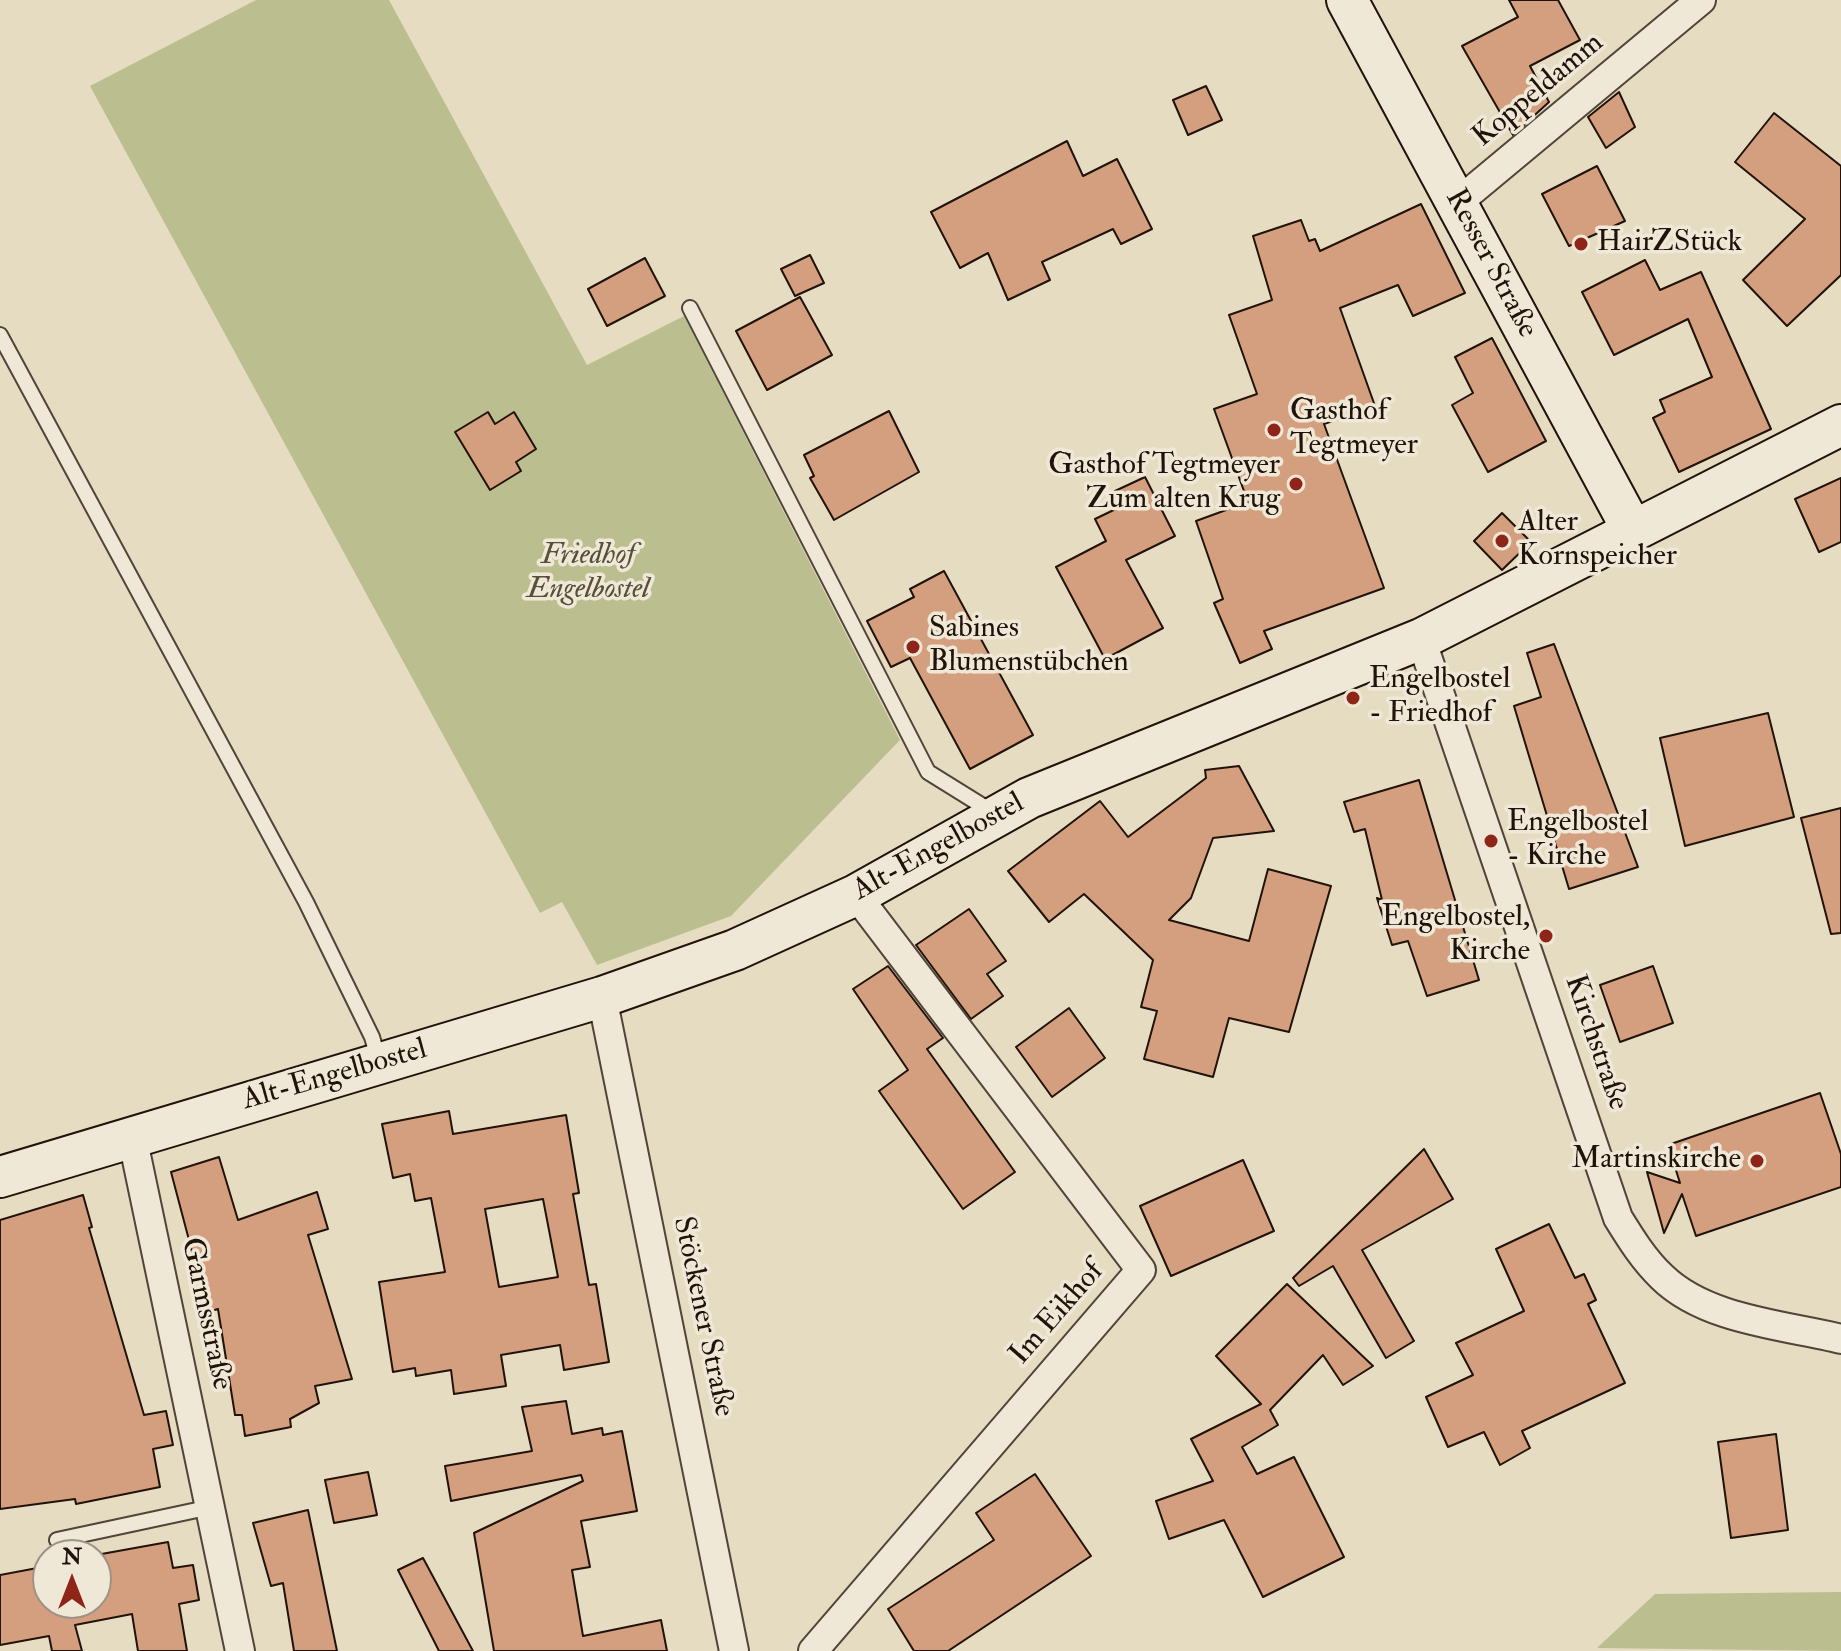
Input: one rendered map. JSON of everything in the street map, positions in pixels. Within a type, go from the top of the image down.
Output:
[{"type":"main road","name":"Resser Straße","points":[[1347,0],[1632,529]]},
{"type":"main road","name":"Alt-Engelbostel","points":[[0,1177],[602,997],[735,950],[856,895],[997,814],[1421,639],[1841,425]]},
{"type":"street","name":"Koppeldamm","points":[[1457,203],[1701,0]]},
{"type":"street","name":"Kirchstraße","points":[[1421,639],[1618,1218],[1639,1251],[1663,1279],[1692,1299],[1724,1311],[1841,1339]]},
{"type":"street","name":"Im Eikhof","points":[[813,1651],[1141,1270],[856,895]]},
{"type":"street","name":"Stöckener Straße","points":[[602,997],[734,1651]]},
{"type":"street","name":"Garmsstraße","points":[[132,1136],[240,1651]]},
{"type":"lane","points":[[690,308],[928,772],[997,814]]},
{"type":"lane","points":[[0,335],[306,902],[372,1037],[379,1063]]},
{"type":"lane","points":[[62,1539],[211,1507]]},
{"type":"green space","name":"Friedhof Engelbostel","points":[[256,0],[389,0],[587,365],[684,316],[900,740],[731,916],[597,965],[562,902],[540,913],[90,86]]},
{"type":"green space","points":[[1841,1592],[1841,1651],[1597,1648],[1655,1594]]},
{"type":"building","points":[[1509,0],[1558,0],[1580,40],[1530,66],[1549,102],[1513,135],[1462,46],[1518,17]]},
{"type":"building","points":[[1206,86],[1222,120],[1188,135],[1173,100]]},
{"type":"building","points":[[1619,92],[1635,127],[1606,148],[1588,117]]},
{"type":"building","points":[[1774,113],[1841,166],[1841,275],[1787,326],[1743,280],[1805,219],[1735,162]]},
{"type":"building","points":[[1067,141],[1083,176],[1117,159],[1152,229],[1121,244],[1113,229],[1042,262],[1050,280],[1008,300],[988,253],[960,268],[931,212]]},
{"type":"building","points":[[1597,166],[1625,221],[1569,246],[1542,194]]},
{"type":"building","name":"Gasthof Tegtmeyer","points":[[1421,204],[1465,293],[1413,316],[1398,285],[1340,308],[1375,406],[1324,424],[1384,588],[1264,631],[1272,649],[1240,663],[1214,603],[1223,599],[1196,521],[1248,502],[1214,409],[1257,394],[1229,315],[1272,300],[1253,236],[1301,220],[1309,241],[1315,239],[1320,251]]},
{"type":"building","points":[[810,255],[824,283],[795,296],[781,269]]},
{"type":"building","points":[[645,258],[665,296],[607,326],[588,289]]},
{"type":"building","points":[[1645,260],[1660,290],[1701,272],[1771,429],[1679,472],[1653,418],[1665,412],[1660,400],[1712,377],[1688,319],[1614,355],[1582,292]]},
{"type":"building","points":[[800,297],[832,355],[767,390],[736,331]]},
{"type":"building","points":[[1492,338],[1546,441],[1488,472],[1452,405],[1473,393],[1455,357]]},
{"type":"building","points":[[889,411],[919,472],[834,520],[810,478],[814,476],[804,455]]},
{"type":"building","points":[[488,412],[495,424],[514,412],[536,449],[516,462],[521,471],[490,490],[455,432]]},
{"type":"building","points":[[1145,477],[1175,536],[1126,560],[1163,628],[1105,659],[1056,567],[1106,541],[1095,519],[1122,506],[1115,491]]},
{"type":"building","points":[[1841,478],[1841,542],[1819,552],[1795,499]]},
{"type":"building","name":"Alter Kornspeicher","points":[[1502,513],[1531,542],[1502,570],[1474,541]]},
{"type":"building","points":[[944,571],[1033,735],[970,769],[910,658],[891,667],[867,621],[914,597],[910,589]]},
{"type":"building","points":[[1554,644],[1638,867],[1569,889],[1514,706],[1541,697],[1527,653]]},
{"type":"building","points":[[1768,713],[1794,817],[1685,846],[1660,738]]},
{"type":"building","points":[[1239,766],[1274,831],[1213,838],[1191,898],[1169,920],[1249,941],[1268,869],[1331,886],[1289,1032],[1229,1018],[1213,1077],[1144,1059],[1157,1011],[1141,1007],[1153,960],[1084,894],[1049,922],[1008,871],[1100,801],[1128,837],[1206,778],[1205,770]]},
{"type":"building","points":[[1419,780],[1479,980],[1427,996],[1408,941],[1392,945],[1377,898],[1382,900],[1365,829],[1354,832],[1344,802]]},
{"type":"building","points":[[1841,808],[1841,933],[1831,934],[1801,818]]},
{"type":"building","points":[[969,909],[1006,961],[987,974],[1003,996],[971,1019],[916,945]]},
{"type":"building","points":[[888,966],[943,1038],[927,1049],[1015,1172],[963,1209],[879,1091],[908,1070],[853,989]]},
{"type":"building","points":[[1653,966],[1673,1023],[1620,1042],[1600,985]]},
{"type":"building","points":[[1069,1008],[1105,1058],[1052,1097],[1016,1047]]},
{"type":"building","name":"Martinskirche","points":[[1820,1093],[1841,1154],[1841,1187],[1696,1236],[1682,1194],[1664,1233],[1647,1172],[1680,1183],[1668,1145]]},
{"type":"building","points":[[449,1111],[453,1134],[566,1115],[579,1193],[573,1194],[589,1285],[596,1284],[609,1362],[564,1370],[560,1345],[501,1355],[506,1386],[454,1394],[451,1370],[416,1376],[415,1368],[393,1372],[379,1282],[445,1272],[431,1198],[415,1201],[410,1174],[393,1178],[382,1124]],"holes":[[[543,1199],[558,1277],[499,1287],[485,1209]]]},
{"type":"building","points":[[1424,1149],[1453,1199],[1362,1250],[1414,1341],[1386,1358],[1333,1266],[1299,1286],[1293,1278]]},
{"type":"building","points":[[219,1157],[238,1220],[317,1192],[328,1229],[308,1235],[352,1379],[315,1386],[319,1403],[290,1419],[291,1427],[245,1436],[242,1415],[235,1415],[218,1309],[208,1312],[171,1172]]},
{"type":"building","points":[[1243,1160],[1274,1231],[1171,1276],[1140,1206]]},
{"type":"building","points":[[83,1195],[92,1227],[89,1228],[144,1415],[166,1411],[173,1445],[153,1449],[160,1487],[76,1504],[75,1499],[0,1509],[0,1220]]},
{"type":"building","points":[[1549,1224],[1575,1278],[1584,1274],[1596,1300],[1588,1304],[1625,1383],[1522,1431],[1530,1448],[1500,1465],[1484,1432],[1448,1447],[1426,1397],[1473,1375],[1456,1343],[1524,1311],[1496,1249]]},
{"type":"building","points":[[1287,1284],[1373,1366],[1343,1385],[1323,1355],[1270,1410],[1278,1425],[1242,1447],[1257,1474],[1294,1457],[1344,1557],[1263,1597],[1224,1520],[1169,1539],[1156,1501],[1213,1481],[1191,1439],[1261,1404],[1216,1356]]},
{"type":"building","points":[[566,1401],[572,1434],[602,1428],[603,1435],[622,1431],[637,1511],[581,1521],[590,1567],[572,1570],[583,1636],[661,1620],[667,1651],[494,1651],[474,1533],[583,1481],[581,1475],[451,1501],[445,1466],[532,1451],[522,1407]]},
{"type":"building","points":[[1776,1434],[1788,1530],[1731,1538],[1718,1442]]},
{"type":"building","points":[[368,1472],[377,1515],[334,1523],[325,1480]]},
{"type":"building","points":[[1035,1474],[1091,1556],[948,1651],[914,1651],[888,1609],[994,1540],[976,1513]]},
{"type":"building","points":[[308,1510],[337,1651],[294,1651],[283,1583],[271,1586],[253,1523]]},
{"type":"building","points":[[168,1542],[173,1568],[193,1565],[199,1600],[179,1604],[187,1651],[138,1651],[132,1614],[112,1618],[112,1552]]},
{"type":"building","points":[[423,1558],[473,1651],[439,1651],[398,1570]]},
{"type":"building","points":[[32,1569],[32,1619],[106,1619],[75,1625],[82,1651],[52,1651],[49,1636],[0,1645],[0,1575]]},
{"type":"place","name":"HairZStück","points":[[1581,244]]},
{"type":"place","name":"Gasthof Tegtmeyer","points":[[1274,430]]},
{"type":"place","name":"Gasthof Tegtmeyer Zum alten Krug","points":[[1296,484]]},
{"type":"place","name":"Alter Kornspeicher","points":[[1502,541]]},
{"type":"place","name":"Sabines Blumenstübchen","points":[[913,647]]},
{"type":"place","name":"Engelbostel - Friedhof","points":[[1353,698]]},
{"type":"place","name":"Engelbostel - Kirche","points":[[1491,841]]},
{"type":"place","name":"Engelbostel, Kirche","points":[[1546,936]]},
{"type":"place","name":"Martinskirche","points":[[1757,1161]]}]
